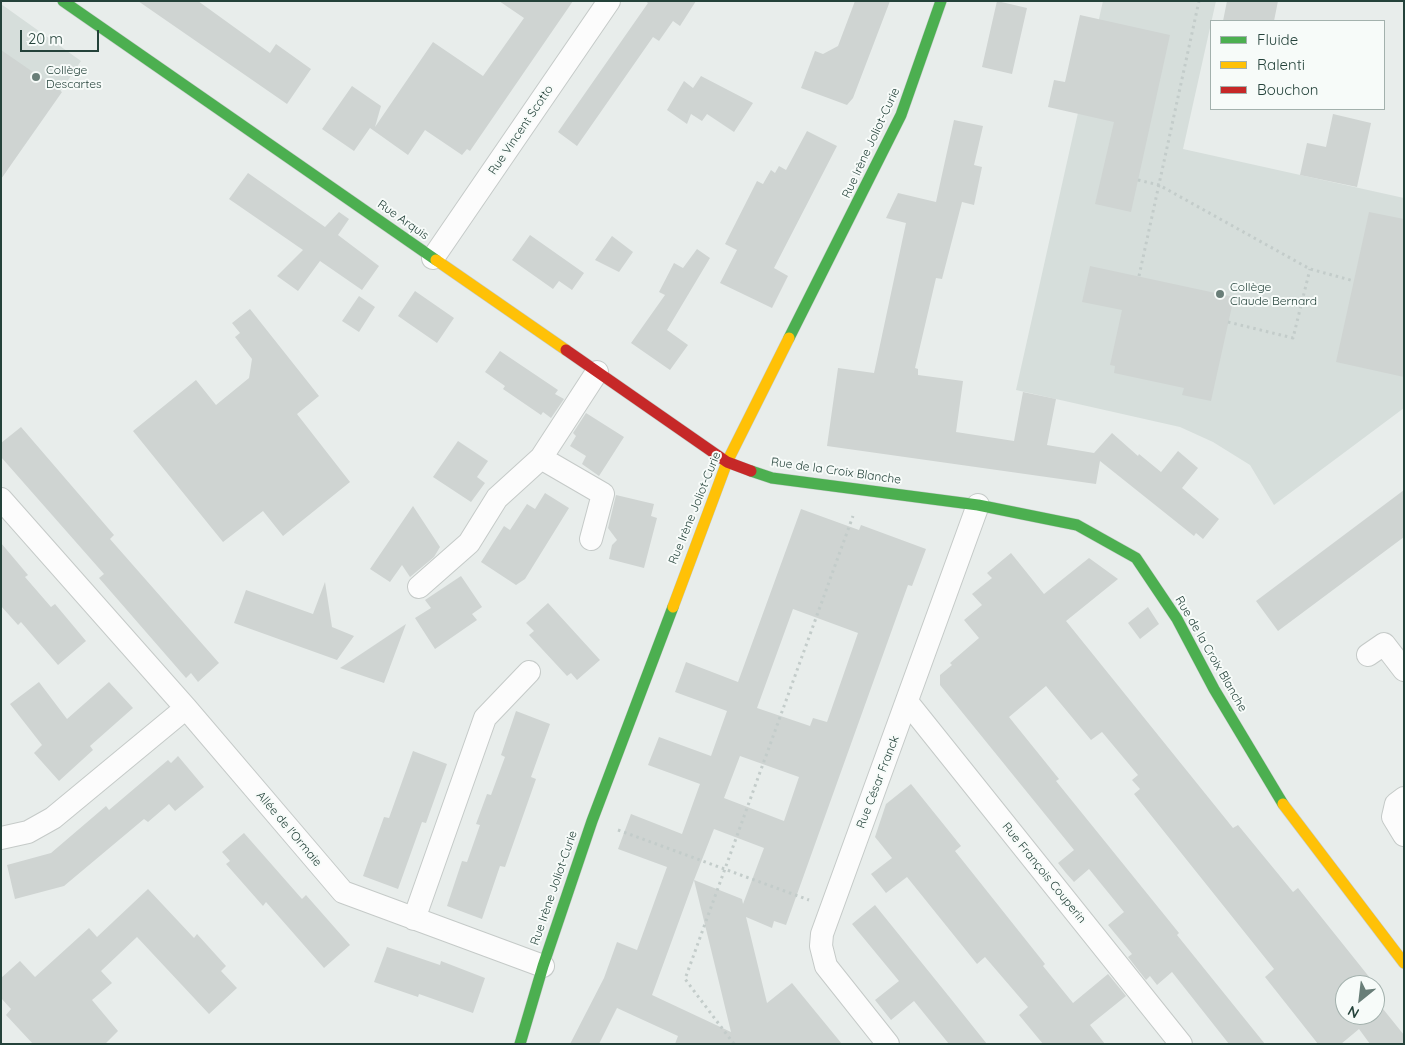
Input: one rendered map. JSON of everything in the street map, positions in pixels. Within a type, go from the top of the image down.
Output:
[{"type":"street","name":"Rue Arquis","points":[[64,1],[727,462]]},
{"type":"street","name":"Rue Vincent Scotto","points":[[433,258],[609,1]]},
{"type":"street","name":"Rue Irène Joliot-Curie","points":[[520,1044],[542,966],[592,821],[727,462],[901,115],[941,1]]},
{"type":"street","points":[[420,587],[468,543],[497,498],[541,458],[597,372]]},
{"type":"street","points":[[541,458],[603,494],[591,539]]},
{"type":"street","name":"Rue de la Croix Blanche","points":[[727,462],[772,478],[978,505],[1077,525],[1136,558],[1178,619],[1214,689],[1273,790],[1312,844],[1404,963]]},
{"type":"street","name":"Allée de l'Ormaie","points":[[1,499],[186,708],[343,892],[542,966]]},
{"type":"street","name":"Rue César Franck","points":[[888,1044],[826,966],[821,946],[831,907],[908,703],[978,505]]},
{"type":"street","points":[[1368,655],[1384,644],[1404,670]]},
{"type":"street","points":[[414,919],[486,718],[529,672]]},
{"type":"street","name":"Rue François Couperin","points":[[908,703],[1181,1044]]},
{"type":"street","points":[[1,838],[28,832],[52,818],[186,708]]},
{"type":"street","points":[[1404,798],[1396,804],[1393,817],[1404,834]]},
{"type":"path","points":[[1140,276],[1198,1]]},
{"type":"path","points":[[1138,180],[1159,185],[1310,269],[1354,281]]},
{"type":"path","points":[[1228,322],[1293,338],[1310,269]]},
{"type":"path","points":[[734,1044],[685,979],[862,490]]},
{"type":"path","points":[[592,821],[831,907]]},
{"type":"shaded area","name":"Collège Claude Bernard","points":[[1103,1],[1216,1],[1212,20],[1210,20],[1210,28],[1183,149],[1404,198],[1404,408],[1274,505],[1250,465],[1213,442],[1180,427],[1016,390]]},
{"type":"shaded area","name":"Collège Descartes","points":[[1,4],[81,61],[1,179]]},
{"type":"building","points":[[138,1],[198,1],[270,53],[276,44],[311,69],[287,104]]},
{"type":"building","points":[[499,1],[573,1],[470,151],[467,149],[462,155],[425,130],[408,155],[370,128],[354,151],[322,129],[352,86],[381,106],[375,127],[433,42],[483,76],[524,18]]},
{"type":"building","points":[[645,1],[696,1],[680,26],[673,21],[659,41],[653,37],[577,146],[558,132],[648,3]]},
{"type":"building","points":[[855,1],[890,1],[853,98],[847,105],[801,88],[815,51],[823,54],[838,46]]},
{"type":"building","points":[[997,1],[1027,8],[1012,74],[982,67]]},
{"type":"building","points":[[1227,1],[1278,1],[1274,20],[1223,20]]},
{"type":"building","points":[[1080,15],[1170,35],[1131,212],[1095,204],[1114,122],[1048,107],[1054,80],[1065,82]]},
{"type":"building","points":[[1,50],[62,92],[1,179]]},
{"type":"building","points":[[701,76],[753,103],[734,132],[707,114],[702,121],[691,114],[687,124],[667,110],[684,81],[693,88]]},
{"type":"building","points":[[1333,114],[1371,123],[1357,187],[1300,175],[1307,143],[1326,147]]},
{"type":"building","points":[[954,120],[983,126],[974,165],[982,167],[974,205],[962,202],[942,279],[936,278],[915,368],[918,369],[918,375],[963,381],[956,432],[1014,441],[1023,392],[1056,399],[1047,445],[1094,453],[1112,433],[1138,456],[1139,454],[1161,472],[1178,451],[1198,468],[1182,488],[1219,519],[1203,539],[1196,533],[1194,536],[1100,461],[1096,484],[827,446],[838,368],[874,373],[906,223],[886,218],[898,193],[936,202]]},
{"type":"building","points":[[807,131],[837,146],[774,268],[788,276],[772,308],[720,283],[737,250],[725,244],[757,181],[763,184],[771,170],[775,173],[779,166],[786,170]]},
{"type":"building","points":[[248,173],[325,227],[339,212],[349,219],[338,235],[379,266],[362,290],[320,261],[298,291],[277,276],[303,250],[229,199]]},
{"type":"building","points":[[1369,212],[1404,219],[1404,377],[1336,362]]},
{"type":"building","points":[[530,235],[584,273],[572,290],[559,281],[553,289],[512,260]]},
{"type":"building","points":[[612,236],[633,252],[619,272],[595,260]]},
{"type":"building","points":[[697,249],[710,258],[667,330],[688,345],[670,370],[631,343],[665,295],[659,292],[674,263],[683,268]]},
{"type":"building","points":[[1090,266],[1234,297],[1211,401],[1182,395],[1184,388],[1114,373],[1115,366],[1110,365],[1122,310],[1082,302]]},
{"type":"building","points":[[415,291],[454,318],[437,343],[398,316]]},
{"type":"building","points":[[359,296],[375,307],[359,332],[342,321]]},
{"type":"building","points":[[250,309],[319,396],[297,414],[350,482],[283,536],[263,511],[223,542],[133,431],[196,380],[216,405],[249,378],[252,359],[235,337],[240,333],[232,323]]},
{"type":"building","points":[[500,351],[558,390],[555,394],[564,399],[551,418],[543,412],[541,415],[503,389],[505,386],[485,372]]},
{"type":"building","points":[[586,413],[624,437],[599,476],[582,464],[586,456],[570,446],[576,436],[573,433]]},
{"type":"building","points":[[21,427],[114,535],[110,539],[219,663],[198,682],[191,673],[186,678],[99,578],[104,574],[1,457],[1,443]]},
{"type":"building","points":[[458,441],[488,461],[477,477],[485,483],[471,502],[433,477]]},
{"type":"building","points":[[1404,490],[1404,537],[1278,631],[1256,601]]},
{"type":"building","points":[[545,493],[569,508],[525,579],[516,585],[481,562],[504,526],[510,530],[527,504],[535,509]]},
{"type":"building","points":[[616,495],[654,504],[651,516],[657,518],[644,568],[609,559],[612,545],[617,540],[608,528]]},
{"type":"building","points":[[413,506],[440,547],[434,557],[410,577],[402,565],[390,582],[370,569]]},
{"type":"building","points":[[801,509],[859,530],[861,525],[926,549],[912,586],[908,585],[786,925],[774,921],[772,928],[746,917],[767,1003],[792,983],[842,1044],[675,1044],[678,1036],[617,1008],[599,1044],[570,1044],[604,978],[617,942],[637,950],[667,867],[618,849],[631,814],[682,834],[700,784],[648,765],[659,737],[711,756],[727,711],[675,692],[686,662],[738,682]],"holes":[[[793,609],[858,633],[827,722],[813,718],[810,726],[757,708]],[[740,756],[799,777],[784,821],[724,798]],[[714,829],[764,848],[743,904],[742,899],[694,880]],[[694,880],[731,1032],[652,995]]]},
{"type":"building","points":[[1,543],[28,575],[25,577],[51,607],[55,604],[86,641],[58,665],[21,622],[18,625],[1,606]]},
{"type":"building","points":[[1011,553],[1044,594],[1089,558],[1118,579],[1066,621],[1233,828],[1238,825],[1293,892],[1298,888],[1368,975],[1335,975],[1335,1025],[1385,1025],[1385,1011],[1404,1035],[1404,1044],[1370,1044],[1359,1029],[1341,1044],[1318,1044],[1265,977],[1274,969],[1134,794],[1140,789],[1132,780],[1138,775],[1102,732],[1091,740],[1046,686],[1009,717],[1059,779],[1056,781],[1179,933],[1177,935],[1265,1044],[1229,1044],[1172,972],[1157,985],[1150,976],[1146,980],[1128,957],[1132,954],[1108,925],[1124,912],[1089,869],[1074,882],[1066,873],[1058,863],[1074,850],[940,685],[940,675],[952,665],[950,663],[979,638],[964,620],[982,605],[972,594],[992,578],[987,573]]},
{"type":"building","points":[[461,576],[482,607],[472,614],[477,620],[435,649],[415,618],[431,608],[425,600]]},
{"type":"building","points":[[325,582],[332,627],[354,636],[337,660],[234,623],[246,590],[313,614]]},
{"type":"building","points":[[548,603],[600,660],[577,680],[571,673],[567,676],[529,635],[534,631],[526,623]]},
{"type":"building","points":[[1148,607],[1159,624],[1140,639],[1128,623]]},
{"type":"building","points":[[406,624],[384,683],[340,668]]},
{"type":"building","points":[[39,682],[67,719],[109,682],[133,708],[90,746],[93,750],[59,781],[34,753],[42,745],[10,704]]},
{"type":"building","points":[[516,711],[550,724],[531,777],[536,779],[505,867],[500,866],[482,919],[447,906],[462,861],[467,862],[480,825],[476,824],[487,794],[491,795],[505,757],[501,755]]},
{"type":"building","points":[[413,751],[447,764],[426,823],[422,822],[398,889],[363,876],[384,817],[389,818]]},
{"type":"building","points":[[178,756],[204,787],[175,811],[169,804],[148,822],[144,819],[64,886],[15,899],[7,865],[51,853],[106,806],[109,810],[168,760],[171,763]]},
{"type":"building","points":[[911,784],[961,846],[955,851],[1045,964],[1043,966],[1073,1003],[1108,974],[1126,996],[1090,1025],[1105,1044],[1043,1044],[1019,1015],[1028,1007],[985,957],[977,964],[907,877],[886,893],[871,874],[892,858],[875,837],[886,804]]},
{"type":"building","points":[[244,833],[302,899],[306,895],[350,945],[324,968],[266,902],[263,906],[226,864],[230,861],[222,852]]},
{"type":"building","points":[[148,889],[194,938],[197,934],[226,966],[221,971],[237,988],[209,1014],[137,937],[101,971],[112,983],[92,1000],[118,1031],[105,1044],[33,1044],[6,1015],[11,1009],[1,998],[1,978],[20,961],[35,977],[89,928],[97,937]]},
{"type":"building","points":[[875,905],[987,1044],[949,1044],[914,1001],[891,1020],[875,1000],[899,981],[852,924]]},
{"type":"building","points":[[387,947],[440,965],[441,961],[485,978],[473,1013],[419,994],[418,997],[374,982]]},
{"type":"traffic: fast","points":[[63,1],[436,260]]},
{"type":"traffic: fast","points":[[789,338],[901,115],[941,1]]},
{"type":"traffic: fast","points":[[751,471],[772,478],[978,505],[1077,525],[1136,558],[1177,619],[1214,689],[1283,804]]},
{"type":"traffic: fast","points":[[520,1044],[543,966],[592,821],[673,607]]},
{"type":"traffic: slow","points":[[436,260],[566,350]]},
{"type":"traffic: slow","points":[[673,607],[727,462],[789,338]]},
{"type":"traffic: slow","points":[[1283,804],[1404,963]]},
{"type":"traffic: jam","points":[[566,350],[727,462],[751,471]]},
{"type":"place","name":"Collège Descartes","points":[[36,77]]},
{"type":"place","name":"Collège Claude Bernard","points":[[1220,294]]}]
